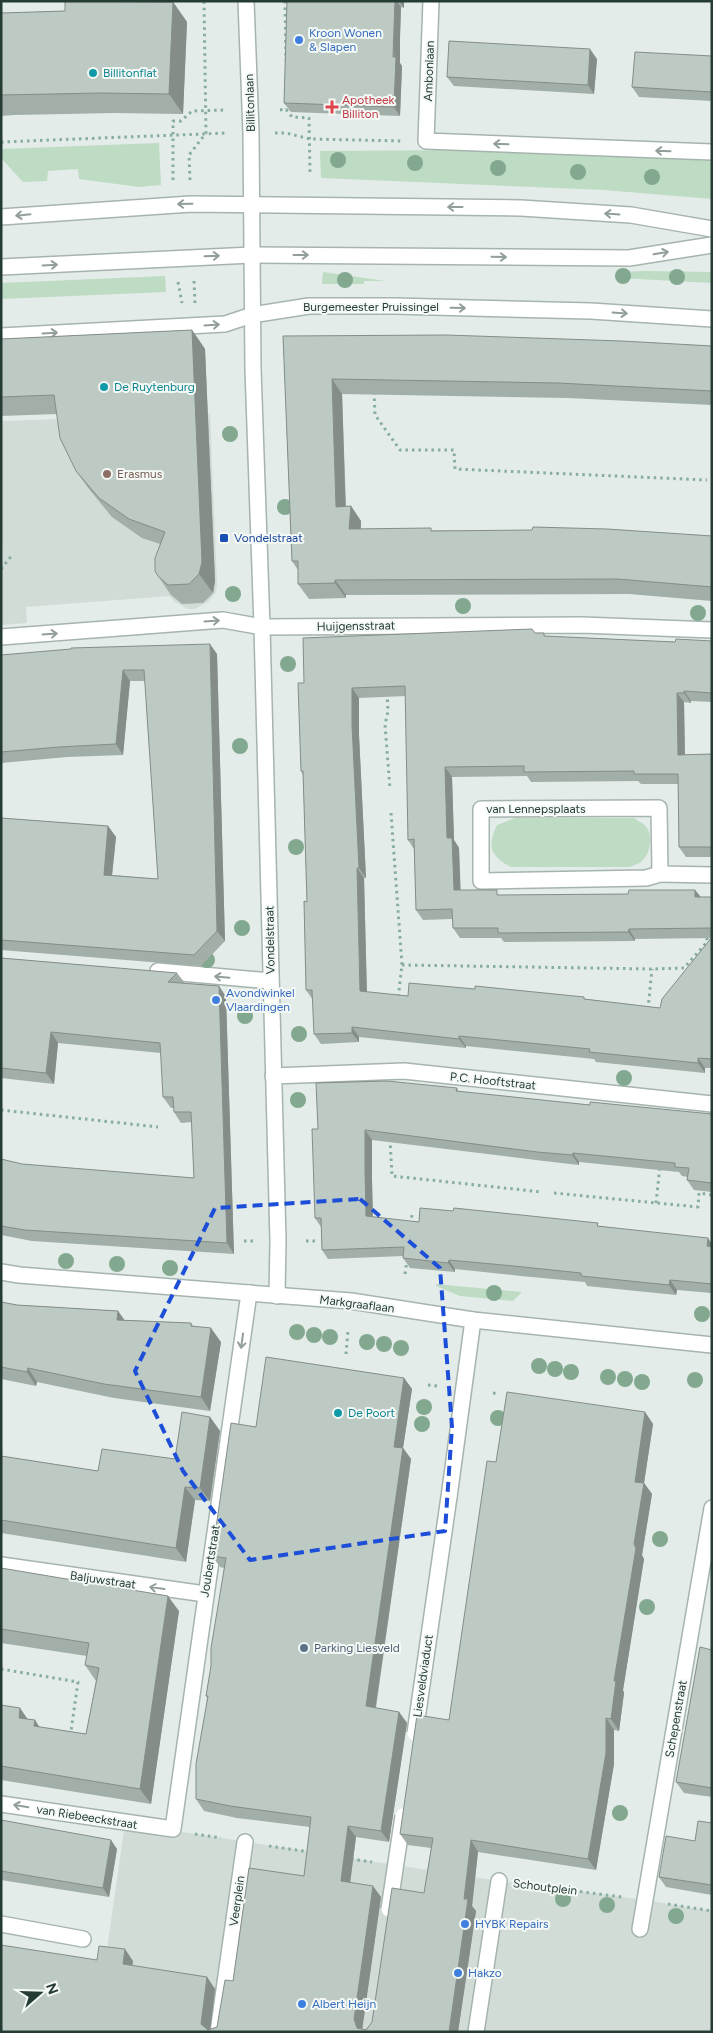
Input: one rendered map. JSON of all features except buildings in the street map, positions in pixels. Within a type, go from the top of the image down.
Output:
[{"type":"street","name":"Billitonlaan","points":[[246,1],[251,133],[252,255]]},
{"type":"street","name":"Ambonlaan","points":[[426,141],[431,1]]},
{"type":"street","points":[[426,141],[712,152]]},
{"type":"street","points":[[1,217],[174,205],[521,208],[631,215],[712,229]]},
{"type":"street","points":[[1,267],[252,255],[629,258],[712,246]]},
{"type":"street","name":"Vondelstraat","points":[[252,255],[252,315],[271,980],[277,1296]]},
{"type":"street","name":"Burgemeester Pruissingel","points":[[1,336],[224,324],[252,315],[309,306],[395,306],[591,311],[712,319]]},
{"type":"street","name":"Huijgensstraat","points":[[1,637],[223,620],[262,627],[582,625],[712,630]]},
{"type":"street","name":"van Lennepsplaats","points":[[660,874],[659,808],[480,809],[481,881],[646,878],[660,874],[712,875]]},
{"type":"street","points":[[141,970],[271,980]]},
{"type":"street","name":"P.C. Hooftstraat","points":[[273,1076],[404,1071],[712,1104]]},
{"type":"street","name":"Markgraaflaan","points":[[1,1272],[19,1275],[351,1301],[473,1320],[712,1345]]},
{"type":"street","name":"Joubertstraat","points":[[173,1830],[249,1293]]},
{"type":"street","name":"Liesveldviaduct","points":[[413,1745],[450,1497],[473,1320]]},
{"type":"street","name":"Schepenstraat","points":[[640,1929],[712,1508]]},
{"type":"street","name":"Baljuwstraat","points":[[1,1566],[205,1594]]},
{"type":"street","name":"van Riebeeckstraat","points":[[1,1804],[173,1830]]},
{"type":"street","points":[[387,1923],[404,1804]]},
{"type":"street","name":"Veerplein","points":[[218,2032],[245,1842]]},
{"type":"street","name":"Schoutplein","points":[[476,2032],[499,1881]]},
{"type":"street","points":[[1,1924],[83,1939]]},
{"type":"path","points":[[190,181],[189,154],[206,133],[204,1]]},
{"type":"path","points":[[285,1],[286,70]]},
{"type":"path","points":[[286,99],[286,109],[292,118],[308,118],[310,174]]},
{"type":"path","points":[[280,110],[286,109]]},
{"type":"path","points":[[173,182],[173,121],[181,120],[192,111],[225,110]]},
{"type":"path","points":[[1,142],[206,133],[286,133],[310,139],[426,141]]},
{"type":"path","points":[[374,390],[375,416],[400,450],[454,450],[454,469],[707,480]]},
{"type":"path","points":[[1,569],[13,554]]},
{"type":"path","points":[[387,692],[388,711],[385,725],[390,789]]},
{"type":"path","points":[[391,813],[402,965],[398,1004]]},
{"type":"path","points":[[402,965],[684,968],[708,942],[707,932]]},
{"type":"path","points":[[647,1016],[652,969]]},
{"type":"path","points":[[1,1110],[158,1127]]},
{"type":"path","points":[[390,1137],[392,1176],[542,1192]]},
{"type":"path","points":[[656,1203],[660,1165]]},
{"type":"path","points":[[554,1193],[698,1207],[699,1193],[712,1195]]},
{"type":"path","points":[[410,1232],[412,1214]]},
{"type":"path","points":[[244,1241],[256,1241]]},
{"type":"path","points":[[306,1241],[315,1242]]},
{"type":"path","points":[[405,1274],[407,1257]]},
{"type":"path","points":[[346,1354],[348,1330]]},
{"type":"path","points":[[428,1385],[436,1386]]},
{"type":"path","points":[[493,1393],[498,1394]]},
{"type":"path","points":[[1,1669],[78,1682],[71,1731],[74,1737]]},
{"type":"path","points":[[173,1830],[245,1842]]},
{"type":"path","name":"Schoutplein","points":[[499,1881],[645,1900],[712,1911]]},
{"type":"highlighted area","points":[[360,1199],[440,1268],[452,1427],[445,1531],[250,1560],[183,1471],[135,1371],[215,1208]]},
{"type":"shaded area","name":"Erasmus","points":[[210,414],[217,583],[216,592],[208,602],[195,609],[188,609],[175,602],[170,596],[26,607],[27,623],[1,625],[1,557],[3,557],[1,527],[1,421]]},
{"type":"shaded area","points":[[125,1823],[499,1881],[645,1900],[712,1911],[712,2032],[95,2032]]},
{"type":"green space","points":[[159,143],[161,185],[139,187],[79,179],[78,169],[48,171],[47,181],[23,182],[1,158],[1,149]]},
{"type":"green space","points":[[471,150],[592,153],[712,161],[712,199],[604,190],[321,178],[320,151]]},
{"type":"green space","points":[[323,272],[385,281],[364,281],[364,284],[322,284]]},
{"type":"green space","points":[[619,272],[712,272],[712,283],[619,278]]},
{"type":"green space","points":[[165,276],[166,292],[1,299],[1,283]]},
{"type":"green space","points":[[515,818],[634,818],[643,823],[647,828],[650,836],[650,846],[644,859],[630,867],[511,867],[499,859],[492,850],[491,845],[497,825]]},
{"type":"green space","points":[[436,1284],[522,1292],[513,1301],[460,1296],[436,1286]]},
{"type":"place","name":"Kroon Wonen & Slapen","points":[[299,40]]},
{"type":"place","name":"Billitonflat","points":[[93,73]]},
{"type":"place","name":"Apotheek Billiton","points":[[332,107]]},
{"type":"place","name":"De Ruytenburg","points":[[104,387]]},
{"type":"place","name":"Erasmus","points":[[107,474]]},
{"type":"place","name":"Vondelstraat","points":[[224,538]]},
{"type":"place","name":"Avondwinkel Vlaardingen","points":[[216,1000]]},
{"type":"place","name":"De Poort","points":[[338,1413]]},
{"type":"place","name":"Parking Liesveld","points":[[304,1648]]},
{"type":"place","name":"HYBK Repairs","points":[[465,1924]]},
{"type":"place","name":"Hakzo","points":[[458,1973]]},
{"type":"place","name":"Albert Heijn","points":[[302,2004]]}]
